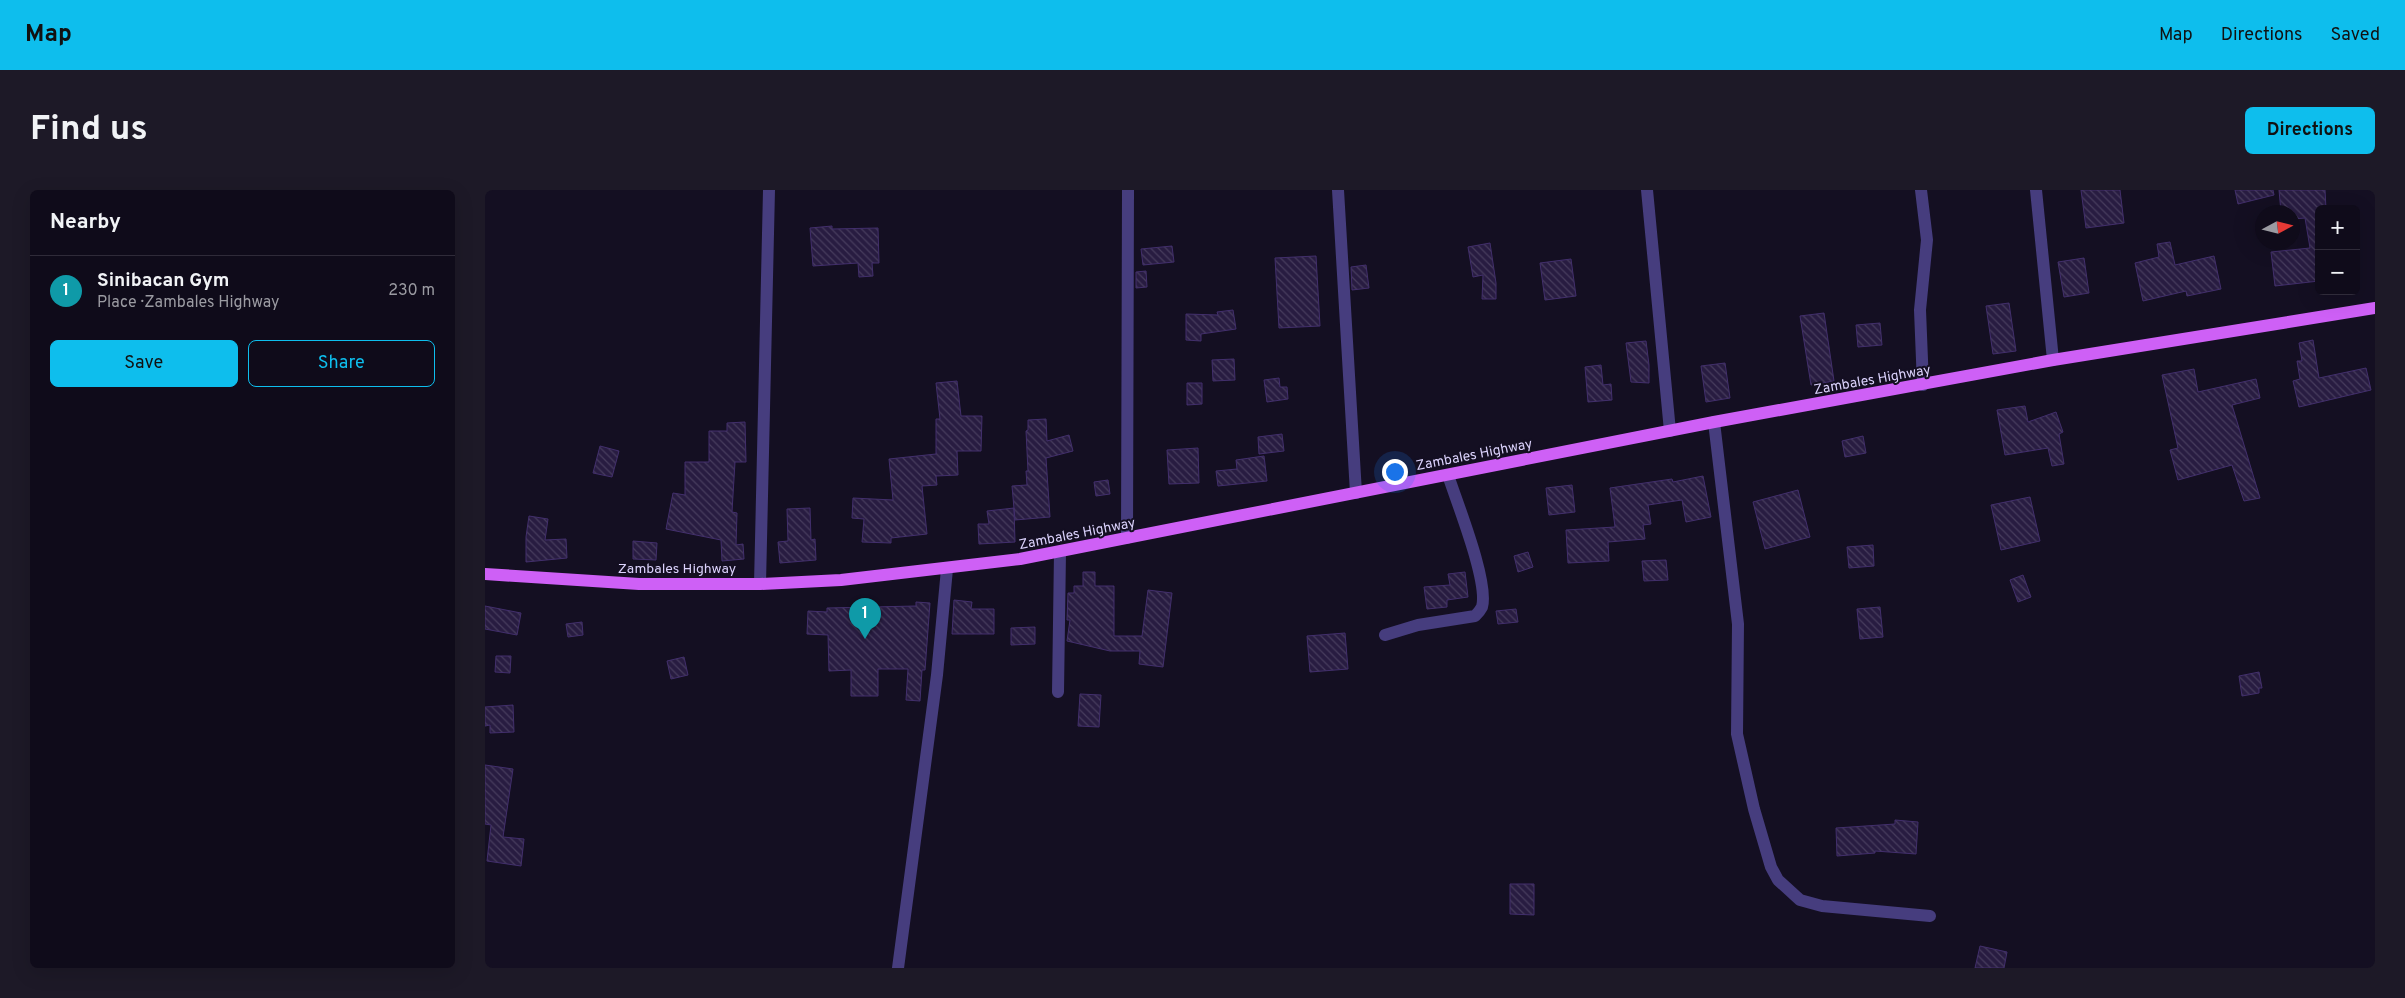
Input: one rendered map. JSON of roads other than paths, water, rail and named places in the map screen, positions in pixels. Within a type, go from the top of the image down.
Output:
[{"type":"main road","name":"Zambales Highway","points":[[485,574],[639,584],[760,584],[841,580],[1020,559],[1714,422],[2053,360],[2375,308]]},
{"type":"street","points":[[760,584],[769,190]]},
{"type":"street","points":[[1127,538],[1128,190]]},
{"type":"street","points":[[1338,190],[1356,493]]},
{"type":"street","points":[[1647,190],[1670,431]]},
{"type":"street","points":[[1921,190],[1927,240],[1920,310],[1923,385]]},
{"type":"street","points":[[2036,190],[2053,360]]},
{"type":"street","points":[[1714,422],[1738,624],[1737,734],[1754,809],[1771,868],[1778,880],[1800,900],[1821,906],[1930,916]]},
{"type":"street","points":[[1385,634],[1418,625],[1475,616],[1482,606],[1479,572],[1448,475]]},
{"type":"street","points":[[1058,692],[1060,552]]},
{"type":"street","points":[[898,968],[937,675],[947,569]]},
{"type":"place","name":"Sinibacan Gym","points":[[865,639]]}]
